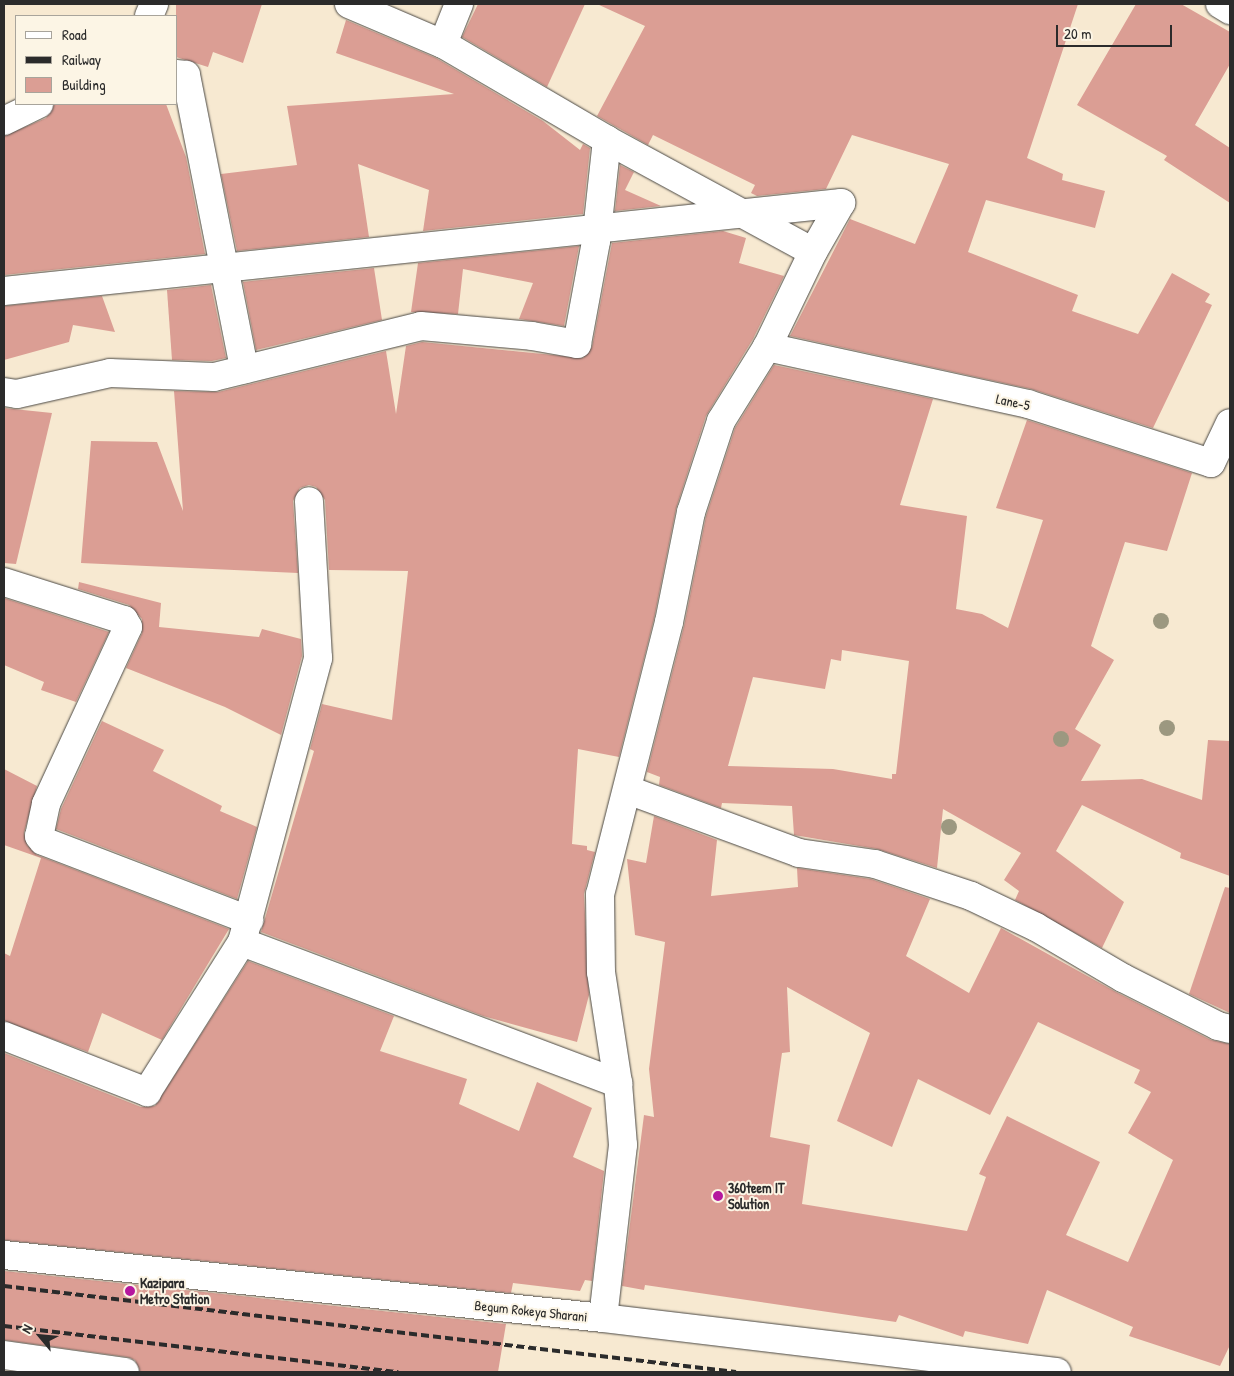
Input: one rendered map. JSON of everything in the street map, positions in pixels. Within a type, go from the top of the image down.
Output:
[{"type":"street","points":[[349,4],[443,44],[607,140],[812,252]]},
{"type":"street","points":[[443,44],[459,4]]},
{"type":"street","points":[[1220,4],[1230,10]]},
{"type":"street","points":[[178,74],[186,75],[244,369]]},
{"type":"street","points":[[4,121],[37,105]]},
{"type":"street","points":[[4,392],[17,394],[110,373],[214,377],[421,326],[532,336],[577,344],[596,241],[607,140]]},
{"type":"street","points":[[4,291],[841,203],[812,252],[767,347],[721,422],[691,512],[669,622],[646,702],[628,790],[600,894],[602,972],[618,1083],[624,1144],[603,1318]]},
{"type":"street","name":"Lane-5","points":[[767,347],[1028,404],[1211,463],[1230,423]]},
{"type":"street","points":[[4,1036],[147,1092],[246,931],[318,658],[309,501]]},
{"type":"street","points":[[4,582],[124,620],[128,627],[46,804],[39,836],[43,841],[246,931],[618,1083]]},
{"type":"street","points":[[628,790],[799,853],[875,864],[971,896],[1036,927],[1183,1008],[1230,1029]]},
{"type":"street","name":"Begum Rokeya Sharani","points":[[4,1255],[603,1318],[1057,1372]]},
{"type":"street","points":[[4,1355],[125,1372]]},
{"type":"building","points":[[176,4],[262,4],[243,63],[213,52],[208,67],[178,58],[178,15],[176,15]]},
{"type":"building","points":[[478,4],[585,4],[547,87],[462,37]]},
{"type":"building","points":[[597,4],[1078,4],[1027,158],[1063,174],[1062,180],[1105,191],[1095,228],[986,200],[968,252],[1078,295],[1072,311],[1138,334],[1172,273],[1210,294],[1205,302],[1212,305],[1153,428],[1031,389],[790,336],[850,219],[915,244],[949,164],[852,135],[826,189],[757,196],[751,193],[755,185],[653,135],[648,145],[597,116],[645,26]]},
{"type":"building","points":[[1136,4],[1181,4],[1230,32],[1230,64],[1195,125],[1230,148],[1230,203],[1164,160],[1167,156],[1077,105]]},
{"type":"building","points":[[346,20],[436,58],[543,121],[580,150],[583,144],[590,148],[583,214],[423,231],[429,190],[358,164],[369,237],[237,251],[221,174],[297,165],[287,106],[454,94],[336,53]]},
{"type":"building","points":[[54,105],[166,105],[186,157],[205,254],[4,275],[4,136],[46,118]]},
{"type":"building","points":[[620,165],[634,172],[625,190],[661,206],[615,211]]},
{"type":"building","points":[[723,231],[746,238],[739,263],[784,276],[753,339],[706,416],[676,509],[654,619],[619,757],[578,749],[572,844],[587,846],[587,850],[595,852],[584,894],[589,995],[577,1042],[483,1016],[261,932],[314,751],[310,749],[322,704],[392,720],[408,571],[329,570],[325,500],[316,487],[309,485],[300,488],[293,501],[298,573],[81,563],[91,441],[157,442],[183,511],[174,391],[218,392],[386,351],[396,414],[406,346],[422,342],[583,358],[592,347],[612,243]]},
{"type":"building","points":[[579,246],[564,326],[519,319],[533,283],[463,269],[458,314],[411,312],[418,263]]},
{"type":"building","points":[[374,268],[382,320],[256,350],[243,282]]},
{"type":"building","points":[[211,285],[226,358],[212,361],[172,360],[167,290]]},
{"type":"building","points":[[102,296],[115,332],[73,325],[69,342],[4,360],[4,306]]},
{"type":"building","points":[[774,365],[933,399],[900,505],[967,516],[956,609],[982,614],[1008,628],[1043,520],[996,508],[1027,420],[1192,473],[1167,551],[1125,542],[1091,646],[1114,660],[1075,729],[1101,745],[1081,781],[1142,779],[1202,800],[1208,740],[1230,741],[1230,876],[1180,858],[1181,853],[1082,805],[1056,851],[1124,902],[1102,948],[1015,900],[1019,891],[1004,880],[1021,853],[943,809],[937,868],[877,849],[794,835],[792,806],[722,803],[721,808],[659,785],[660,777],[647,772],[684,626],[706,516],[735,428]],"holes":[[[842,650],[909,661],[896,774],[892,774],[892,779],[833,769],[728,766],[753,677],[825,689],[831,659],[841,661]]]},
{"type":"building","points":[[4,408],[52,413],[16,564],[4,563]]},
{"type":"building","points":[[79,582],[161,603],[159,627],[259,637],[262,629],[301,639],[302,656],[281,735],[225,707],[126,668],[142,633],[142,619],[129,605],[78,589]]},
{"type":"building","points":[[4,598],[109,632],[76,702],[41,690],[44,682],[4,665]]},
{"type":"building","points":[[102,721],[164,750],[153,771],[222,806],[220,811],[257,827],[237,899],[56,829],[61,809]]},
{"type":"building","points":[[4,769],[37,786],[24,833],[27,845],[37,855],[229,929],[162,1040],[102,1013],[88,1052],[4,1021],[4,953],[10,956],[41,858],[4,845]]},
{"type":"building","points":[[654,816],[717,840],[711,896],[798,887],[797,868],[871,879],[930,899],[906,956],[969,993],[1001,928],[1116,992],[1211,1040],[1230,1044],[1230,1345],[1220,1366],[1129,1336],[1133,1327],[1047,1290],[1028,1344],[965,1331],[963,1337],[899,1315],[896,1322],[645,1285],[644,1290],[622,1286],[644,1115],[654,1117],[649,1069],[665,942],[635,935],[627,859],[646,863]],"holes":[[[787,987],[870,1033],[837,1121],[892,1147],[918,1079],[990,1115],[1038,1022],[1140,1070],[1134,1083],[1151,1092],[1128,1133],[1173,1160],[1128,1262],[1066,1235],[1100,1162],[1007,1116],[979,1174],[986,1177],[967,1231],[802,1204],[810,1145],[770,1137],[782,1053],[790,1052]]]},
{"type":"building","points":[[1225,887],[1230,888],[1230,1013],[1189,994]]},
{"type":"building","points":[[248,961],[394,1016],[380,1051],[467,1079],[459,1104],[519,1131],[537,1082],[592,1108],[573,1157],[604,1171],[592,1281],[585,1280],[580,1291],[513,1283],[511,1293],[4,1240],[4,1053],[141,1107],[155,1106]]},
{"type":"building","name":"Kazipara Metro Station","points":[[4,1271],[506,1324],[498,1372],[140,1372],[135,1360],[127,1357],[4,1340]]},
{"type":"railway","points":[[4,1286],[736,1372]]},
{"type":"railway","points":[[4,1326],[398,1372]]},
{"type":"place","name":"360teem IT Solution","points":[[718,1196]]},
{"type":"place","name":"Kazipara Metro Station","points":[[130,1291]]}]
